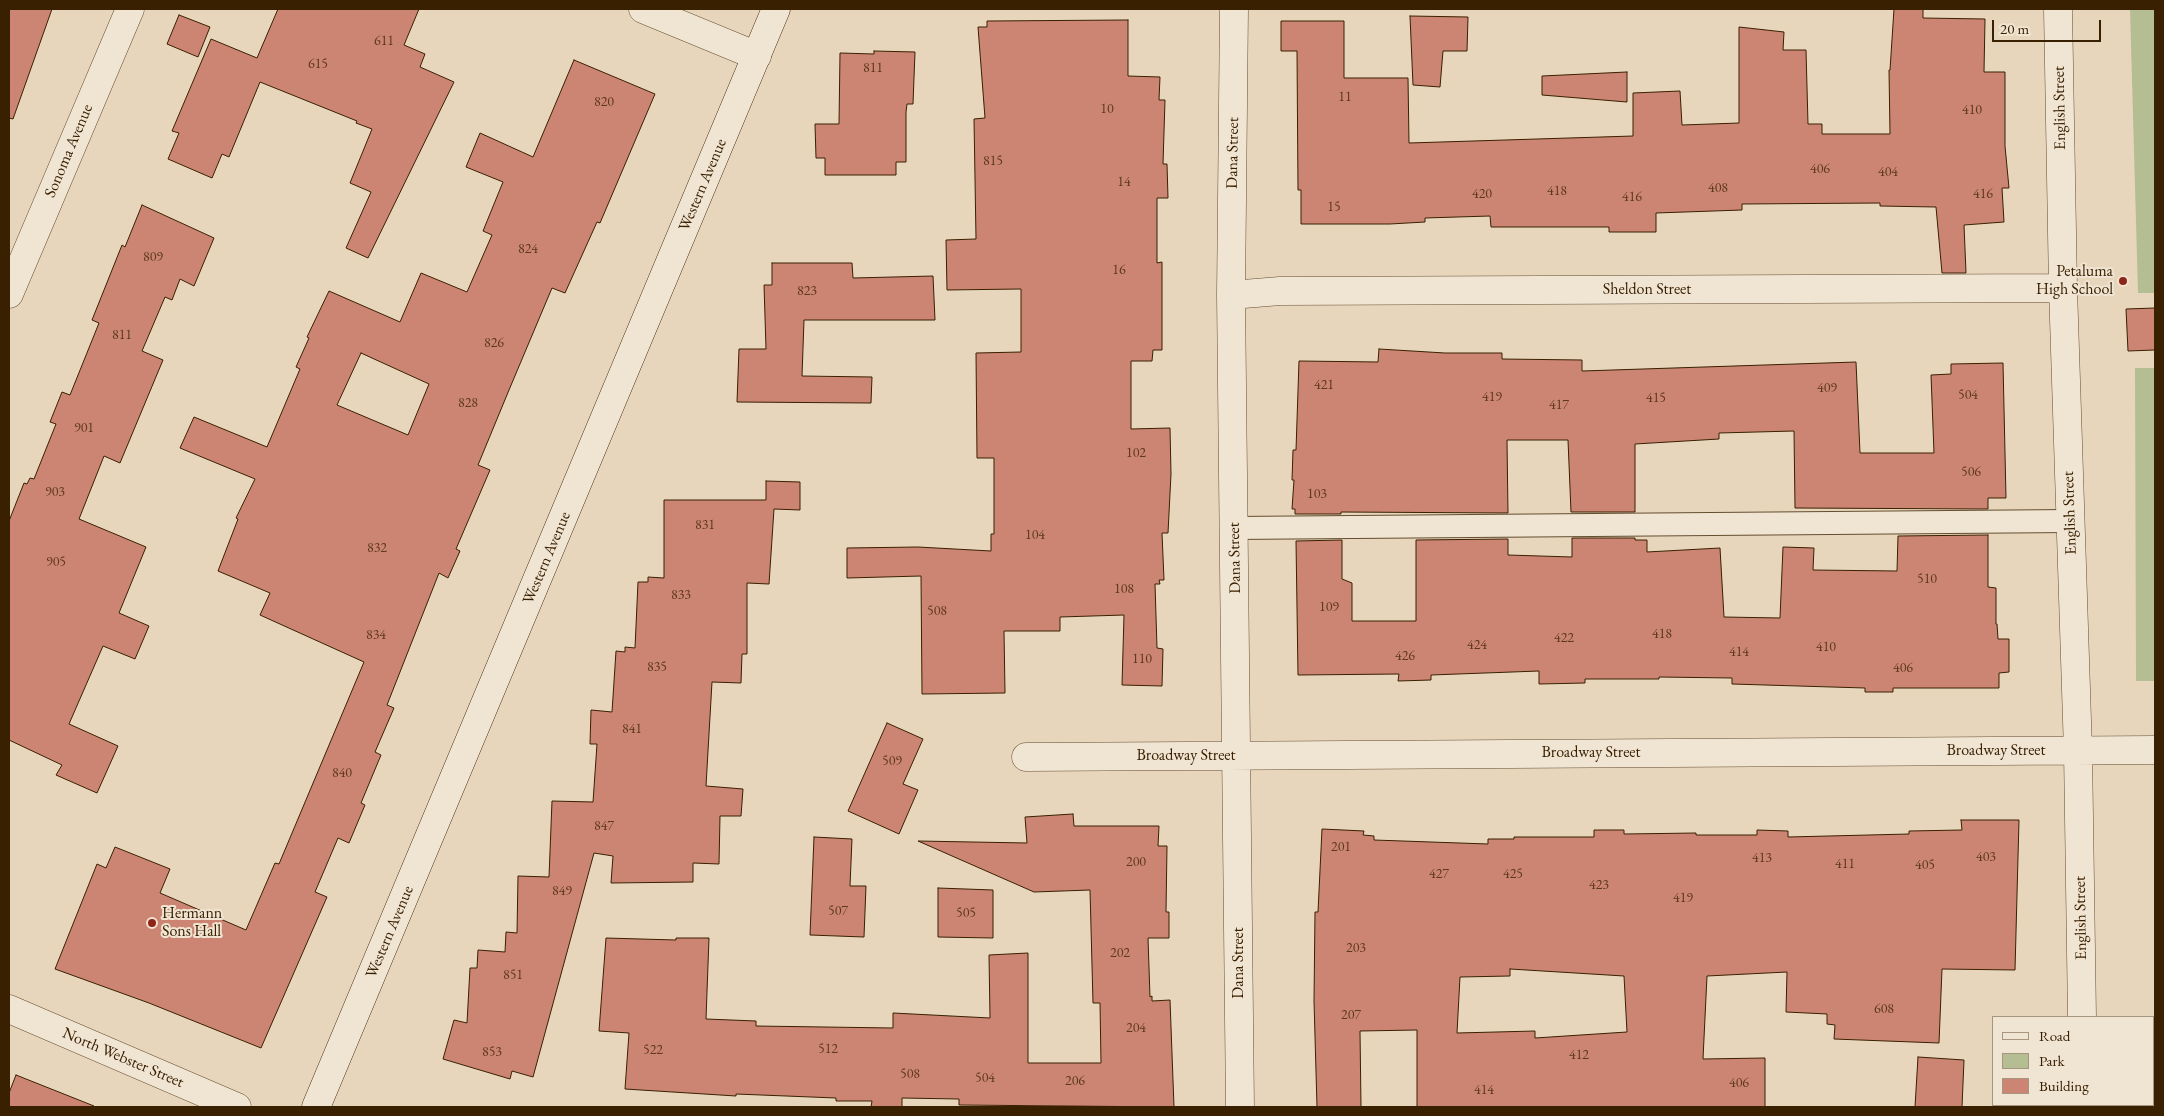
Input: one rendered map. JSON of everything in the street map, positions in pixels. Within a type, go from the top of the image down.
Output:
[{"type":"street","name":"Sonoma Avenue","points":[[9,294],[130,9]]},
{"type":"street","points":[[643,9],[757,56]]},
{"type":"street","name":"Western Avenue","points":[[316,1107],[776,9]]},
{"type":"street","name":"Dana Street","points":[[1234,9],[1231,295],[1240,1107]]},
{"type":"street","name":"English Street","points":[[2058,9],[2063,288],[2078,751],[2082,1016]]},
{"type":"street","name":"Sheldon Street","points":[[1231,295],[1280,291],[2063,288]]},
{"type":"street","name":"Broadway Street","points":[[1026,757],[2155,750]]},
{"type":"street","name":"North Webster Street","points":[[9,1009],[238,1107]]},
{"type":"lane","points":[[1234,528],[2070,521]]},
{"type":"green space","points":[[2130,9],[2155,9],[2155,293],[2138,293]]},
{"type":"green space","points":[[2135,368],[2155,368],[2155,681],[2136,681]]},
{"type":"building","points":[[9,9],[52,9],[13,119],[9,118]]},
{"type":"building","points":[[278,9],[419,9],[404,45],[425,54],[420,67],[454,82],[368,258],[346,248],[371,192],[350,183],[372,129],[356,123],[357,121],[260,82],[229,157],[222,154],[212,178],[168,159],[179,133],[172,131],[211,39],[257,58]]},
{"type":"building","points":[[1894,9],[1923,9],[1923,18],[1985,19],[1984,72],[2005,72],[2005,146],[2009,188],[2002,188],[2004,222],[1964,225],[1966,273],[1942,273],[1936,207],[1880,206],[1880,203],[1742,204],[1742,210],[1656,213],[1656,232],[1609,232],[1609,227],[1491,227],[1490,216],[1425,218],[1425,222],[1390,224],[1301,224],[1301,190],[1298,190],[1297,51],[1281,51],[1281,21],[1344,21],[1344,78],[1408,78],[1409,143],[1633,136],[1633,93],[1680,91],[1682,125],[1739,123],[1739,27],[1784,32],[1783,50],[1806,50],[1808,124],[1822,124],[1822,134],[1890,134],[1889,70]]},
{"type":"building","points":[[179,15],[210,27],[198,57],[167,44]]},
{"type":"building","points":[[1410,16],[1468,17],[1467,51],[1443,51],[1440,87],[1413,85]]},
{"type":"building","points":[[1128,20],[1128,76],[1160,77],[1159,100],[1165,100],[1163,164],[1167,164],[1168,198],[1157,198],[1157,263],[1162,262],[1162,350],[1153,350],[1152,361],[1131,361],[1131,429],[1170,428],[1171,474],[1168,533],[1162,533],[1164,580],[1159,580],[1160,584],[1155,584],[1157,648],[1163,649],[1162,686],[1122,685],[1124,615],[1060,617],[1060,631],[1004,631],[1005,693],[922,694],[921,576],[847,578],[847,548],[918,547],[991,551],[991,534],[994,534],[994,458],[977,458],[976,353],[1021,352],[1021,289],[947,290],[946,240],[976,239],[974,119],[985,118],[978,27],[987,27],[987,21]]},
{"type":"building","points":[[874,51],[915,52],[913,104],[907,104],[906,112],[906,162],[896,162],[896,175],[825,175],[825,158],[816,158],[815,124],[839,124],[840,53],[874,54]]},
{"type":"building","points":[[574,60],[655,94],[600,223],[597,222],[565,293],[552,288],[478,465],[490,470],[456,549],[460,551],[448,578],[439,573],[387,705],[394,708],[375,752],[381,755],[361,803],[365,805],[349,843],[338,838],[315,892],[327,897],[261,1048],[149,1003],[55,969],[97,864],[106,868],[115,847],[170,869],[160,893],[246,930],[275,863],[279,864],[364,662],[260,615],[270,593],[218,571],[238,519],[236,518],[255,479],[180,448],[194,417],[267,447],[300,369],[296,367],[309,338],[307,337],[329,291],[400,322],[421,273],[467,292],[492,235],[483,231],[503,182],[466,167],[480,133],[533,157]],"holes":[[[361,353],[429,384],[408,435],[337,405]]]},
{"type":"building","points":[[1627,72],[1627,102],[1542,95],[1542,76]]},
{"type":"building","points":[[142,205],[214,238],[194,286],[180,279],[172,300],[165,297],[142,351],[163,360],[120,463],[104,456],[79,519],[146,547],[119,613],[149,626],[135,659],[103,646],[69,724],[118,746],[97,793],[56,775],[62,765],[9,740],[9,521],[24,483],[27,484],[30,478],[34,479],[56,424],[50,422],[62,392],[70,395],[99,323],[92,320],[122,245],[125,247]]},
{"type":"building","points":[[772,263],[852,263],[853,278],[933,276],[935,320],[804,320],[802,376],[872,377],[871,403],[737,402],[739,349],[766,349],[764,285],[772,285]]},
{"type":"building","points":[[2155,308],[2155,350],[2128,351],[2126,309]]},
{"type":"building","points":[[1379,349],[1445,353],[1502,353],[1502,359],[1582,360],[1582,371],[1856,362],[1860,453],[1934,453],[1931,375],[1951,374],[1951,364],[2003,363],[2006,498],[1988,498],[1988,509],[1795,508],[1794,431],[1719,433],[1719,439],[1635,444],[1635,512],[1571,512],[1568,440],[1507,440],[1508,513],[1341,512],[1341,514],[1295,514],[1295,509],[1292,509],[1294,480],[1292,480],[1293,450],[1296,450],[1299,361],[1378,362]]},
{"type":"building","points":[[766,481],[800,482],[800,510],[774,509],[769,584],[747,583],[747,654],[742,654],[741,683],[712,682],[706,786],[743,789],[741,816],[720,816],[719,864],[693,863],[693,882],[611,883],[613,856],[594,853],[533,1077],[512,1071],[510,1079],[443,1059],[454,1020],[467,1023],[470,968],[477,968],[478,950],[505,952],[506,932],[517,933],[518,876],[549,877],[552,801],[593,802],[597,744],[590,744],[591,710],[612,712],[616,651],[625,652],[625,647],[635,648],[638,582],[648,582],[648,577],[664,578],[664,500],[766,500]]},
{"type":"building","points":[[1988,535],[1988,587],[1996,588],[1998,639],[2009,639],[2009,672],[1999,673],[1999,688],[1893,688],[1893,692],[1865,692],[1865,688],[1732,684],[1732,678],[1659,677],[1659,679],[1585,679],[1585,683],[1539,684],[1539,671],[1431,675],[1431,680],[1398,681],[1399,674],[1298,675],[1296,541],[1342,540],[1342,579],[1352,583],[1352,621],[1416,621],[1416,540],[1508,539],[1508,555],[1572,557],[1572,538],[1635,538],[1635,540],[1647,540],[1647,552],[1720,548],[1724,617],[1780,618],[1783,547],[1814,548],[1813,570],[1897,571],[1898,536]]},
{"type":"building","points":[[887,723],[923,739],[903,784],[918,790],[899,834],[848,811]]},
{"type":"building","points":[[1073,814],[1074,826],[1159,826],[1158,846],[1167,846],[1166,912],[1169,912],[1169,938],[1148,938],[1150,997],[1152,996],[1152,1001],[1170,1000],[1174,1107],[959,1105],[959,1099],[902,1098],[902,1107],[871,1107],[872,1101],[836,1101],[836,1098],[736,1094],[736,1096],[625,1089],[629,1033],[599,1031],[606,938],[676,940],[676,938],[709,938],[706,1019],[756,1021],[756,1026],[893,1028],[893,1013],[990,1018],[989,955],[1028,953],[1028,1063],[1101,1063],[1100,1003],[1093,1003],[1090,890],[1034,892],[918,841],[1027,843],[1025,817]]},
{"type":"building","points":[[1961,820],[2019,820],[2015,970],[1942,969],[1939,1043],[1834,1039],[1835,1025],[1827,1024],[1827,1014],[1786,1012],[1787,972],[1707,976],[1703,1059],[1765,1058],[1765,1107],[1417,1107],[1417,1030],[1360,1031],[1361,1107],[1317,1107],[1314,1001],[1315,912],[1318,912],[1322,829],[1364,831],[1363,835],[1374,836],[1374,840],[1488,844],[1488,839],[1514,839],[1514,837],[1594,837],[1594,830],[1624,830],[1624,834],[1696,833],[1696,835],[1757,835],[1757,830],[1788,831],[1788,837],[1909,834],[1909,831],[1962,830]],"holes":[[[1510,969],[1624,976],[1627,1032],[1535,1038],[1535,1031],[1457,1033],[1460,977],[1510,976]]]},
{"type":"building","points":[[814,837],[852,839],[850,886],[866,886],[864,937],[810,935]]},
{"type":"building","points":[[938,888],[993,890],[993,938],[938,937]]},
{"type":"building","points":[[1918,1057],[1964,1060],[1962,1107],[1915,1107]]},
{"type":"building","points":[[16,1075],[94,1106],[9,1107],[9,1093]]},
{"type":"place","name":"Petaluma High School","points":[[2123,281]]},
{"type":"place","name":"Hermann Sons Hall","points":[[152,923]]}]
